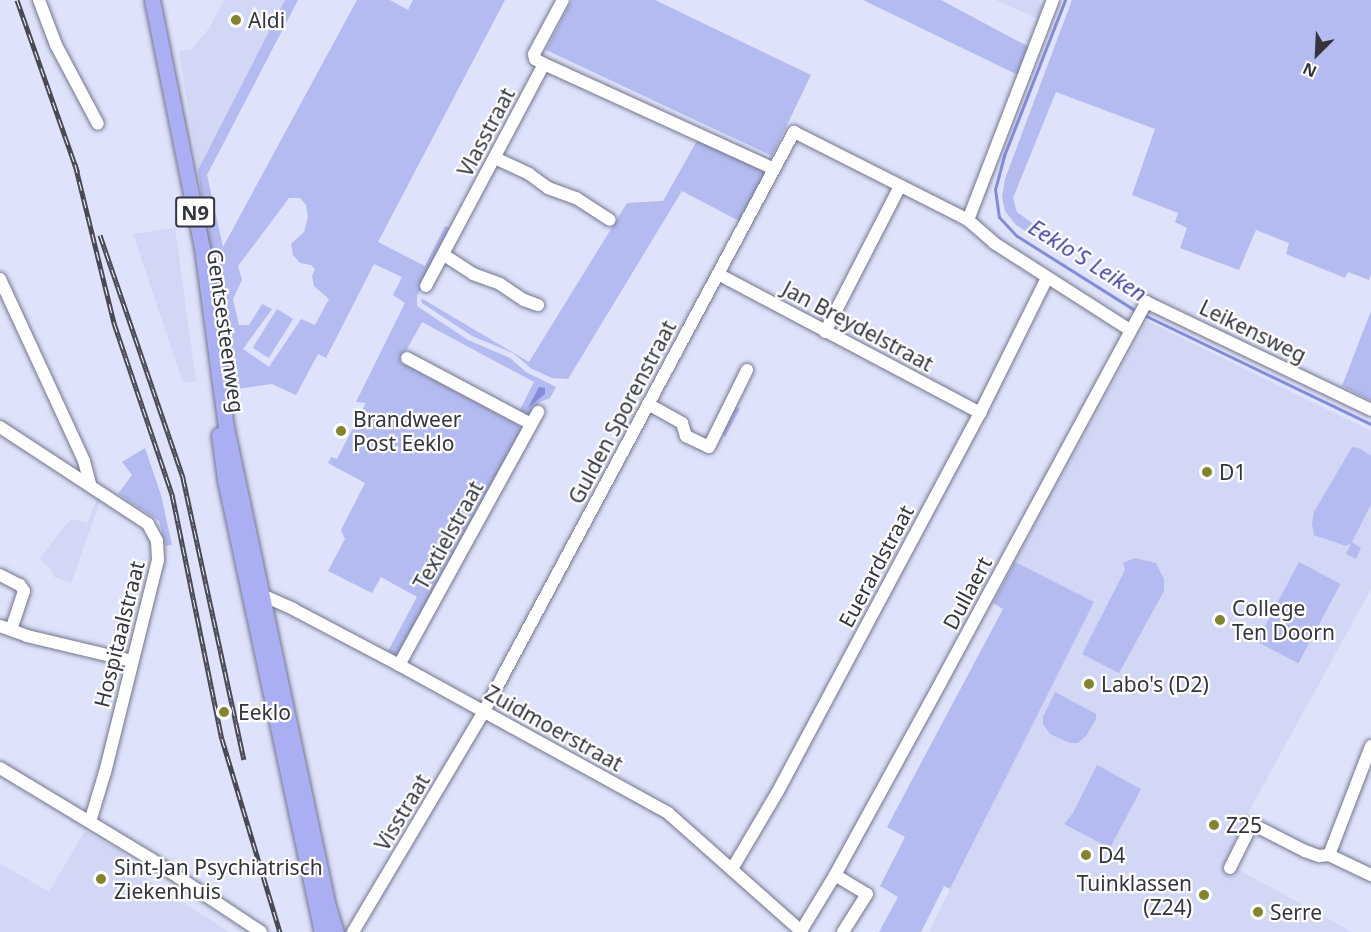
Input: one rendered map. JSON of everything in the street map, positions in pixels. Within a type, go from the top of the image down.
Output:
[{"type":"main road","name":"Gentsesteenweg","points":[[145,0],[189,215],[223,466],[256,596]]},
{"type":"main road","name":"Gentsesteenweg","points":[[152,0],[202,248],[226,427],[256,596]]},
{"type":"main road","name":"N9","points":[[256,596],[322,932]]},
{"type":"main road","name":"N9","points":[[256,596],[325,894],[336,932]]},
{"type":"street","points":[[39,0],[56,45],[98,124]]},
{"type":"street","points":[[563,0],[534,54],[535,59],[774,169]]},
{"type":"street","points":[[968,220],[1053,0]]},
{"type":"street","name":"Vlasstraat","points":[[426,286],[544,64]]},
{"type":"street","name":"Gulden Sporenstraat","points":[[484,711],[794,132],[900,186]]},
{"type":"street","points":[[495,158],[530,174],[548,188],[576,198],[610,220]]},
{"type":"street","points":[[825,332],[900,186],[968,220],[994,243],[1047,278],[1133,324]]},
{"type":"street","points":[[444,255],[473,274],[500,284],[524,300],[538,305]]},
{"type":"street","name":"Jan Breydelstraat","points":[[718,274],[980,413]]},
{"type":"street","name":"Euerardstraat","points":[[732,869],[777,793],[980,413],[1047,278]]},
{"type":"street","points":[[0,279],[84,461],[90,484]]},
{"type":"street","name":"Leikensweg","points":[[1133,324],[1146,302],[1371,410]]},
{"type":"street","name":"Dullaert","points":[[801,932],[835,875],[1133,324]]},
{"type":"street","points":[[407,358],[531,424]]},
{"type":"street","points":[[648,404],[682,423],[686,436],[709,447],[747,370]]},
{"type":"street","name":"Textielstraat","points":[[399,665],[538,412]]},
{"type":"street","name":"Hospitaalstraat","points":[[0,426],[148,524],[157,541],[158,560],[105,772],[90,822]]},
{"type":"street","points":[[0,575],[20,585],[24,591],[6,628],[27,636],[132,661]]},
{"type":"street","name":"Zuidmoerstraat","points":[[256,596],[399,665],[668,813],[801,932]]},
{"type":"street","name":"Visstraat","points":[[353,932],[484,711]]},
{"type":"street","points":[[1329,855],[1371,746]]},
{"type":"street","points":[[0,768],[90,822],[261,932]]},
{"type":"street","points":[[1230,868],[1252,824],[1319,856],[1329,855],[1371,875]]},
{"type":"street","points":[[835,875],[867,894],[843,932]]},
{"type":"shaded area","points":[[224,0],[285,0],[198,170],[179,51],[192,49],[210,27]]},
{"type":"shaded area","points":[[285,0],[298,0],[207,175],[223,247],[357,0],[390,0],[408,10],[413,0],[505,0],[378,242],[425,266],[445,226],[453,229],[417,296],[417,306],[468,340],[510,358],[526,372],[556,387],[550,398],[540,402],[529,416],[518,414],[534,382],[422,322],[400,362],[518,425],[522,432],[400,653],[396,655],[388,651],[417,597],[381,577],[372,593],[328,571],[345,539],[341,530],[365,483],[328,463],[331,457],[337,459],[366,403],[356,402],[405,303],[393,295],[402,277],[374,264],[326,358],[318,354],[296,395],[272,384],[228,390],[198,170]],"holes":[[[289,198],[300,198],[306,205],[308,217],[304,232],[291,244],[293,255],[300,263],[311,265],[315,269],[312,276],[314,286],[329,299],[315,325],[301,319],[269,367],[243,349],[272,309],[262,304],[249,325],[239,325],[233,299],[242,280],[238,266]]]},
{"type":"shaded area","points":[[572,0],[655,0],[811,75],[772,156],[546,50]]},
{"type":"shaded area","points":[[863,0],[941,0],[1029,47],[1018,75]]},
{"type":"shaded area","points":[[996,0],[1039,0],[1042,6],[1038,19]]},
{"type":"shaded area","points":[[1072,0],[1371,0],[1371,274],[1369,280],[1348,272],[1345,278],[1286,254],[1289,243],[1256,230],[1239,270],[1180,248],[1187,228],[1175,222],[1178,213],[1132,195],[1155,129],[1056,92],[1013,198],[1017,212],[1055,240],[1051,248],[1016,225],[1005,211],[1002,197],[1005,179]]},
{"type":"shaded area","points":[[698,139],[766,170],[739,221],[682,191],[568,379],[552,378],[532,369],[513,353],[472,336],[422,303],[421,298],[529,362],[627,203],[663,201]]},
{"type":"shaded area","points":[[175,228],[196,381],[183,383],[133,234]]},
{"type":"shaded area","points":[[277,309],[293,319],[269,358],[253,348]]},
{"type":"shaded area","points":[[1371,311],[1371,401],[1342,386]]},
{"type":"shaded area","name":"College Ten Doorn","points":[[1147,321],[1371,431],[1371,589],[1247,815],[1225,862],[1352,932],[929,932],[1093,602],[1015,562]]},
{"type":"shaded area","points":[[539,387],[545,388],[545,394],[528,408]]},
{"type":"shaded area","points":[[734,406],[740,409],[725,437],[721,432]]},
{"type":"shaded area","points":[[1352,447],[1361,449],[1371,456],[1371,504],[1352,542],[1361,548],[1356,559],[1346,554],[1351,543],[1346,546],[1314,535],[1312,523],[1314,512]]},
{"type":"shaded area","points":[[145,448],[161,495],[172,545],[165,546],[159,521],[118,494],[132,475],[122,462]]},
{"type":"shaded area","points":[[98,497],[101,499],[71,583],[54,577],[51,569],[39,559],[68,522],[73,519],[87,523]]},
{"type":"shaded area","points":[[1135,558],[1156,563],[1164,579],[1164,591],[1119,673],[1082,654],[1125,570],[1123,563]]},
{"type":"shaded area","points":[[1015,562],[1094,602],[950,889],[944,886],[921,932],[879,932],[898,897],[880,886],[905,837],[887,827],[1003,609],[993,603]]},
{"type":"shaded area","points":[[1299,562],[1340,584],[1298,664],[1257,641]]},
{"type":"shaded area","points":[[1055,692],[1096,714],[1096,719],[1086,736],[1078,743],[1070,743],[1050,734],[1043,724],[1043,717]]},
{"type":"shaded area","points":[[1097,765],[1141,789],[1110,848],[1064,824],[1073,813]]},
{"type":"shaded area","name":"Sint-Jan Psychiatrisch Ziekenhuis","points":[[85,831],[130,857],[125,865],[229,932],[0,932],[0,863],[49,892]]},
{"type":"waterway","name":"Eeklo'S Leiken","points":[[1065,0],[1004,156],[995,189],[999,217],[1017,236],[1136,311]]},
{"type":"waterway","name":"Eeklo'S Leiken","points":[[1142,314],[1371,424]]},
{"type":"railway","points":[[17,0],[78,173]]},
{"type":"railway","points":[[75,164],[114,323],[172,494],[222,739],[280,932]]},
{"type":"railway","points":[[100,235],[183,478],[244,759]]},
{"type":"place","name":"Aldi","points":[[236,20]]},
{"type":"place","name":"Brandweer Post Eeklo","points":[[341,431]]},
{"type":"place","name":"D1","points":[[1207,472]]},
{"type":"place","name":"College Ten Doorn","points":[[1220,620]]},
{"type":"place","name":"Labo's (D2)","points":[[1089,684]]},
{"type":"place","name":"Eeklo","points":[[224,712]]},
{"type":"place","name":"Z25","points":[[1214,825]]},
{"type":"place","name":"D4","points":[[1086,855]]},
{"type":"place","name":"Sint-Jan Psychiatrisch Ziekenhuis","points":[[101,879]]},
{"type":"place","name":"Tuinklassen (Z24)","points":[[1204,895]]},
{"type":"place","name":"Serre","points":[[1258,912]]}]
